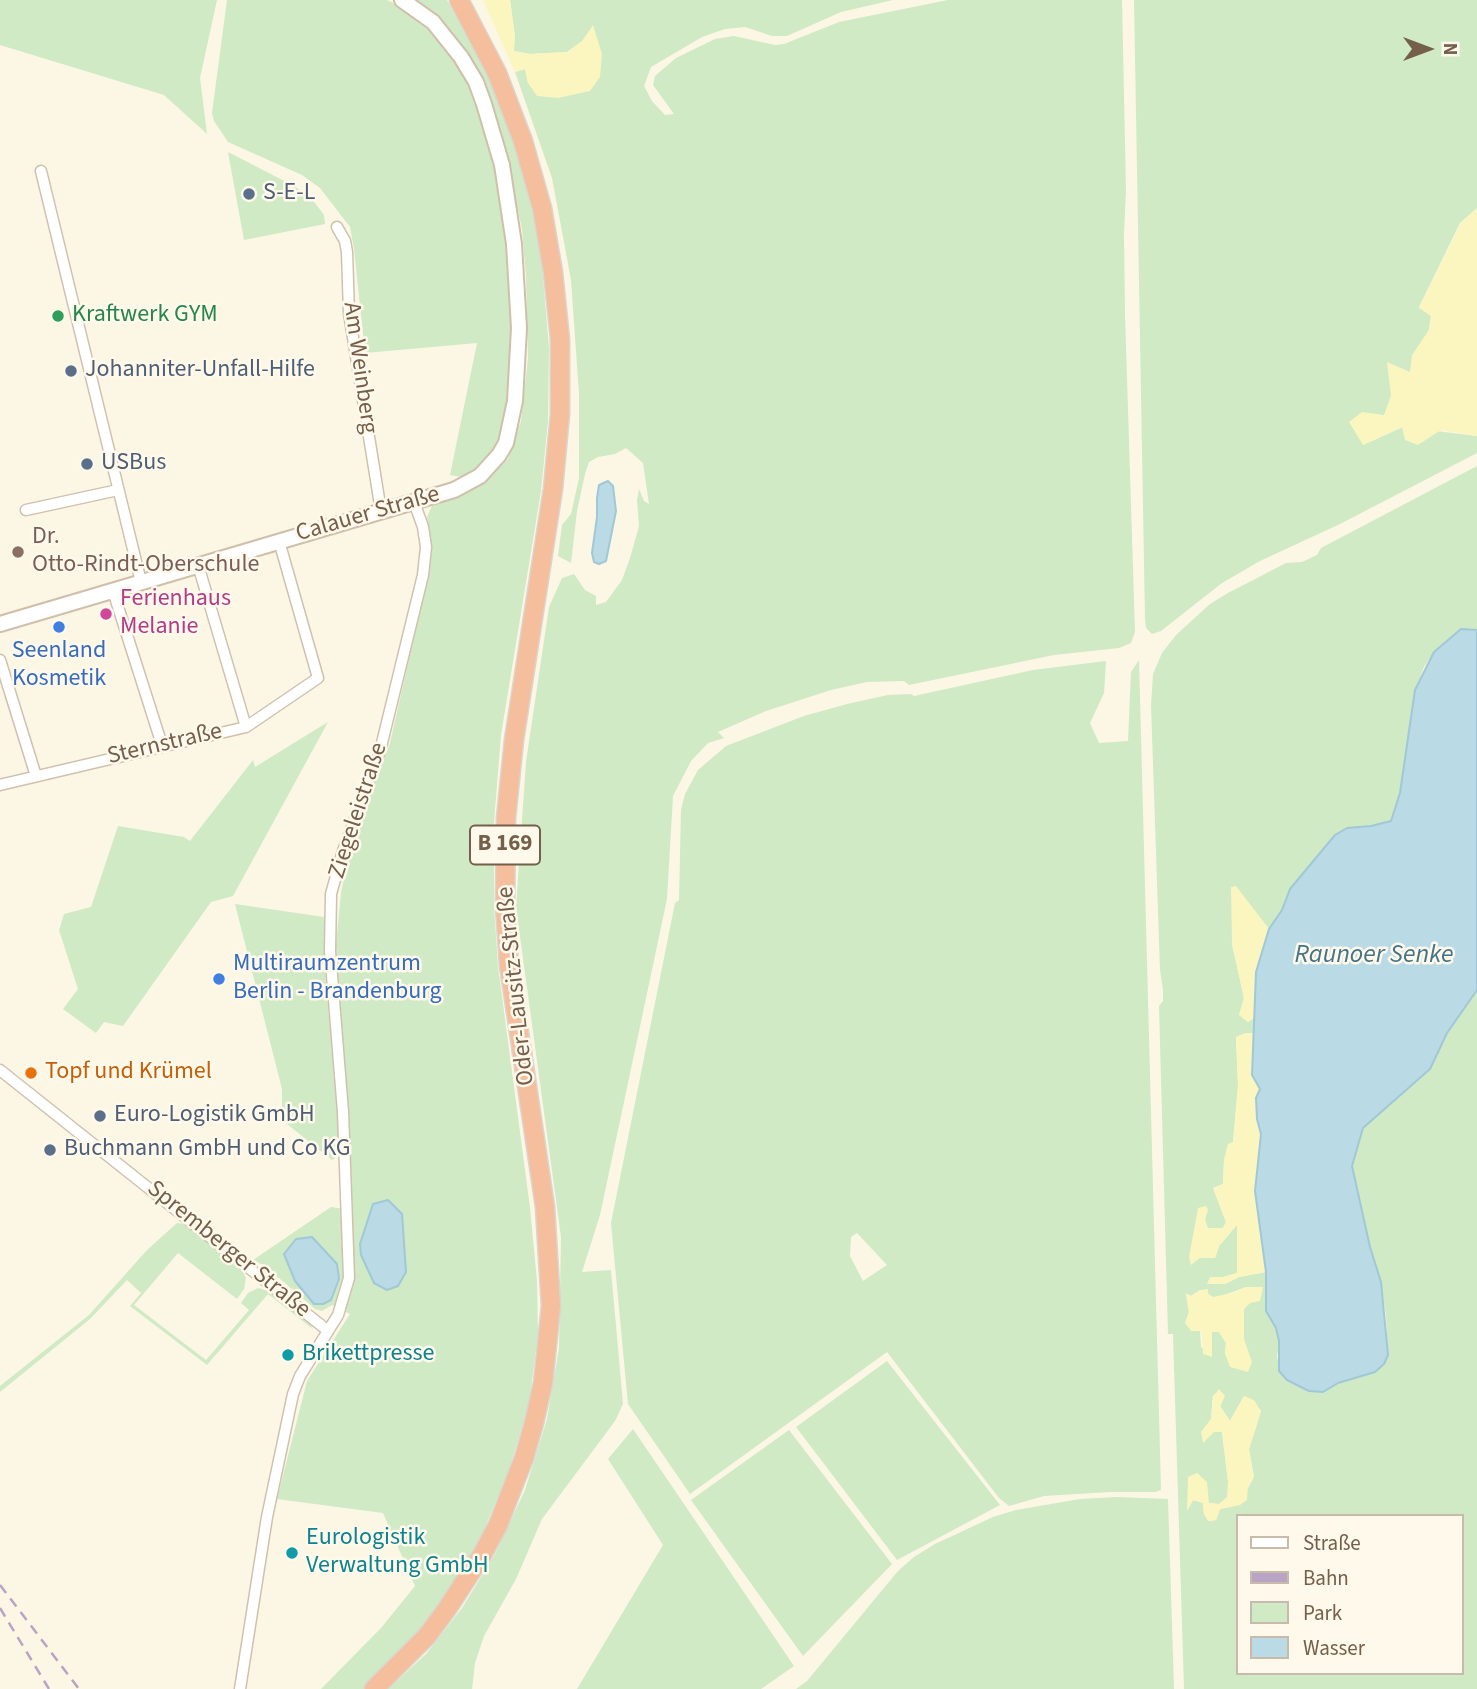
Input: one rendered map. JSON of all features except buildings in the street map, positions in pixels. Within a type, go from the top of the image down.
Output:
[{"type":"highway","name":"Oder-Lausitz-Straße","points":[[374,1689],[409,1655],[447,1609],[498,1525],[524,1458],[534,1423],[543,1383],[551,1306],[545,1208],[509,965],[505,843],[514,740],[553,489],[560,414],[560,339],[553,272],[542,208],[523,141],[497,73],[459,0]]},
{"type":"street","name":"Calauer Straße","points":[[0,624],[454,490],[489,468],[506,443],[512,422],[519,353],[518,281],[502,165],[484,104],[461,57],[440,30],[402,0]]},
{"type":"street","points":[[41,170],[141,582]]},
{"type":"street","name":"Am Weinberg","points":[[337,227],[347,251],[349,313],[381,511]]},
{"type":"street","points":[[26,510],[118,490]]},
{"type":"street","name":"Ziegeleistraße","points":[[327,1330],[338,1315],[345,1297],[349,1269],[343,1112],[330,951],[331,894],[343,851],[380,751],[423,575],[426,547],[423,527],[414,502]]},
{"type":"street","name":"Sternstraße","points":[[0,785],[246,727],[318,678],[279,541]]},
{"type":"street","points":[[198,565],[246,727]]},
{"type":"street","points":[[113,591],[162,745]]},
{"type":"street","points":[[0,660],[36,776]]},
{"type":"street","name":"Spremberger Straße","points":[[0,1070],[327,1330],[300,1376],[293,1394],[267,1517],[240,1689]]},
{"type":"green space","points":[[0,0],[217,0],[200,78],[207,134],[164,95],[0,45]]},
{"type":"green space","points":[[227,0],[387,0],[406,9],[429,28],[457,60],[474,92],[498,168],[513,286],[511,394],[500,439],[487,463],[466,478],[450,475],[477,343],[365,353],[350,227],[320,188],[302,175],[228,142],[214,121],[212,113]]},
{"type":"green space","points":[[415,0],[447,0],[490,80],[515,145],[532,210],[542,265],[549,348],[548,421],[541,491],[501,735],[494,822],[494,907],[498,966],[530,1208],[537,1281],[538,1334],[529,1404],[509,1470],[482,1535],[450,1590],[414,1637],[364,1689],[321,1689],[381,1628],[415,1586],[383,1513],[277,1499],[307,1381],[350,1314],[332,1305],[322,1311],[315,1309],[265,1266],[253,1260],[331,1207],[344,1209],[349,1241],[336,945],[341,893],[350,849],[390,743],[427,579],[431,547],[427,517],[432,506],[470,491],[484,482],[508,459],[521,421],[528,358],[522,229],[500,129],[482,80],[435,16]]},
{"type":"green space","points":[[510,0],[893,0],[841,12],[787,36],[772,36],[745,27],[725,29],[702,37],[651,67],[644,86],[652,101],[665,115],[674,114],[653,85],[655,76],[676,58],[715,39],[734,36],[775,45],[784,44],[839,22],[948,0],[1122,0],[1126,191],[1125,315],[1135,632],[1131,643],[1119,648],[1054,655],[909,685],[904,681],[867,682],[831,690],[766,711],[718,732],[724,738],[708,743],[691,761],[673,796],[667,899],[600,1215],[582,1272],[611,1270],[623,1404],[615,1421],[542,1519],[516,1579],[484,1636],[475,1663],[472,1689],[388,1689],[426,1654],[462,1608],[495,1554],[525,1490],[547,1419],[559,1348],[561,1237],[516,907],[526,762],[549,607],[562,578],[574,574],[585,590],[596,596],[596,605],[606,602],[622,580],[630,558],[639,526],[639,489],[644,501],[649,504],[643,463],[626,448],[589,462],[577,511],[571,563],[558,556],[562,525],[571,514],[579,478],[579,394],[571,280],[552,178],[515,72],[525,69],[528,83],[582,41],[567,52],[530,54],[513,51],[515,37]]},
{"type":"green space","points":[[1134,0],[1477,0],[1477,208],[1460,223],[1419,307],[1431,316],[1429,330],[1413,355],[1410,373],[1391,396],[1384,416],[1362,413],[1363,445],[1403,427],[1477,436],[1477,453],[1340,524],[1260,561],[1222,583],[1161,631],[1152,634],[1146,628],[1145,619]]},
{"type":"green space","points":[[228,152],[294,186],[312,199],[324,215],[325,224],[244,240]]},
{"type":"green space","points":[[1477,466],[1477,630],[1434,652],[1424,667],[1415,690],[1400,793],[1391,821],[1347,828],[1290,889],[1282,910],[1269,929],[1236,887],[1232,944],[1244,998],[1239,1015],[1248,1022],[1256,1017],[1255,1033],[1236,1037],[1238,1085],[1233,1143],[1228,1145],[1224,1160],[1223,1184],[1213,1188],[1226,1222],[1223,1228],[1208,1229],[1205,1220],[1206,1206],[1200,1258],[1215,1258],[1219,1246],[1237,1225],[1237,1273],[1211,1277],[1225,1284],[1239,1277],[1266,1272],[1266,1311],[1276,1328],[1279,1341],[1277,1358],[1287,1380],[1309,1391],[1323,1392],[1338,1383],[1375,1372],[1388,1355],[1386,1316],[1381,1282],[1370,1247],[1352,1166],[1363,1128],[1430,1069],[1447,1033],[1477,990],[1477,1689],[1184,1689],[1173,1334],[1168,1334],[1159,1006],[1163,1001],[1163,990],[1160,970],[1151,705],[1153,674],[1162,653],[1176,635],[1210,604],[1286,563],[1302,562],[1317,555],[1321,548]],"holes":[[[1246,1287],[1263,1287],[1244,1309],[1244,1339],[1225,1354],[1226,1343],[1219,1332],[1212,1332],[1212,1356],[1201,1347],[1200,1331],[1185,1323],[1189,1312],[1186,1294],[1191,1296],[1200,1290],[1208,1290],[1208,1294],[1219,1297]],[[1213,1395],[1230,1421],[1244,1396],[1261,1411],[1249,1449],[1254,1477],[1239,1505],[1220,1509],[1216,1520],[1209,1521],[1204,1514],[1203,1503],[1193,1500],[1188,1509],[1197,1473],[1206,1482],[1208,1503],[1219,1504],[1228,1497],[1222,1432],[1202,1432],[1211,1419]]]},
{"type":"green space","points":[[1139,660],[1161,1490],[1044,1496],[1009,1506],[999,1498],[887,1352],[690,1494],[628,1404],[611,1223],[675,903],[679,900],[681,810],[685,794],[698,770],[726,746],[804,716],[888,695],[914,696],[1033,670],[1106,661],[1104,693],[1090,723],[1099,743],[1128,741],[1131,672]],"holes":[[[857,1233],[887,1265],[863,1281],[850,1256],[851,1237]]]},
{"type":"green space","points":[[328,722],[233,896],[211,902],[123,1026],[104,1022],[96,1033],[63,1009],[78,989],[59,930],[64,914],[91,907],[118,826],[184,837],[190,841],[253,760],[255,767]]},
{"type":"green space","points":[[235,904],[324,917],[324,961],[341,1154],[332,1160],[282,1120],[282,1089]]},
{"type":"green space","points":[[177,1223],[186,1224],[239,1264],[246,1278],[244,1289],[237,1299],[178,1253],[134,1305],[206,1360],[249,1310],[241,1303],[248,1293],[258,1288],[272,1292],[310,1323],[313,1329],[268,1294],[207,1365],[130,1306],[141,1293],[127,1280],[90,1319],[0,1392],[0,1386],[89,1315],[147,1250]]},
{"type":"green space","points":[[887,1361],[1000,1505],[897,1560],[796,1427]]},
{"type":"green space","points":[[633,1429],[794,1666],[761,1689],[577,1689],[663,1545],[608,1459]]},
{"type":"green space","points":[[789,1430],[892,1564],[803,1656],[691,1500]]},
{"type":"green space","points":[[1080,1499],[1168,1499],[1174,1689],[796,1689],[807,1681],[898,1571],[935,1544],[993,1517],[1016,1510]]},
{"type":"sand","points":[[483,0],[510,0],[514,51],[530,54],[567,52],[582,41],[593,25],[602,54],[600,77],[590,91],[558,98],[537,96],[528,83],[525,69],[515,72]]},
{"type":"sand","points":[[1477,208],[1477,436],[1441,430],[1418,445],[1405,440],[1402,427],[1363,445],[1349,422],[1362,412],[1384,415],[1391,396],[1387,362],[1410,372],[1412,355],[1429,330],[1431,316],[1419,308],[1461,223]]},
{"type":"sand","points":[[1236,886],[1269,929],[1256,972],[1256,1017],[1248,1022],[1239,1015],[1244,998],[1232,944],[1231,887]]},
{"type":"sand","points":[[1255,1033],[1252,1075],[1260,1089],[1256,1098],[1261,1134],[1255,1191],[1266,1272],[1239,1277],[1225,1284],[1207,1284],[1210,1277],[1237,1273],[1237,1225],[1219,1246],[1215,1258],[1200,1258],[1191,1265],[1189,1257],[1198,1208],[1206,1206],[1208,1210],[1205,1220],[1208,1228],[1223,1228],[1226,1222],[1213,1188],[1223,1184],[1224,1160],[1228,1144],[1233,1142],[1238,1085],[1236,1037]]},
{"type":"sand","points":[[1246,1287],[1263,1287],[1260,1301],[1250,1303],[1244,1309],[1244,1339],[1252,1362],[1248,1372],[1230,1367],[1225,1354],[1226,1343],[1219,1332],[1212,1332],[1212,1357],[1203,1354],[1200,1331],[1191,1331],[1185,1323],[1189,1312],[1186,1293],[1191,1296],[1200,1290],[1208,1289],[1208,1294],[1213,1297]]},
{"type":"sand","points":[[1219,1389],[1225,1396],[1220,1407],[1230,1421],[1244,1396],[1254,1400],[1261,1411],[1249,1449],[1254,1477],[1248,1486],[1247,1500],[1240,1505],[1220,1509],[1216,1520],[1208,1521],[1203,1503],[1193,1500],[1187,1511],[1188,1477],[1197,1473],[1207,1482],[1209,1503],[1219,1504],[1227,1497],[1228,1481],[1222,1432],[1214,1432],[1203,1443],[1201,1432],[1211,1419],[1213,1396]]},
{"type":"water","points":[[608,481],[613,486],[616,511],[606,561],[599,564],[594,562],[592,553],[597,498],[599,485]]},
{"type":"water","name":"Raunoer Senke","points":[[1461,629],[1477,630],[1477,990],[1447,1033],[1430,1069],[1363,1128],[1352,1166],[1370,1247],[1381,1282],[1388,1355],[1384,1364],[1375,1372],[1338,1383],[1323,1392],[1309,1391],[1287,1380],[1279,1371],[1279,1341],[1276,1328],[1266,1311],[1266,1272],[1255,1191],[1261,1134],[1256,1098],[1260,1089],[1252,1075],[1256,972],[1269,929],[1282,910],[1290,889],[1335,835],[1347,828],[1391,821],[1400,793],[1415,690],[1434,652]]},
{"type":"water","points":[[388,1200],[402,1214],[406,1272],[398,1286],[387,1290],[374,1283],[361,1255],[360,1244],[373,1204]]},
{"type":"water","points":[[312,1237],[337,1264],[339,1279],[331,1300],[323,1304],[314,1304],[295,1281],[284,1254],[296,1239]]},
{"type":"railway","points":[[0,1585],[79,1689]]},
{"type":"railway","points":[[0,1608],[49,1689]]},
{"type":"place","name":"S-E-L","points":[[249,194]]},
{"type":"place","name":"Kraftwerk GYM","points":[[58,316]]},
{"type":"place","name":"Johanniter-Unfall-Hilfe","points":[[71,371]]},
{"type":"place","name":"USBus","points":[[87,464]]},
{"type":"place","name":"Dr. Otto-Rindt-Oberschule","points":[[18,552]]},
{"type":"place","name":"Ferienhaus Melanie","points":[[106,614]]},
{"type":"place","name":"Seenland Kosmetik","points":[[59,627]]},
{"type":"place","name":"Multiraumzentrum Berlin - Brandenburg","points":[[219,979]]},
{"type":"place","name":"Topf und Krümel","points":[[31,1073]]},
{"type":"place","name":"Euro-Logistik GmbH","points":[[100,1116]]},
{"type":"place","name":"Buchmann GmbH und Co KG","points":[[50,1150]]},
{"type":"place","name":"Brikettpresse","points":[[288,1355]]},
{"type":"place","name":"Eurologistik Verwaltung GmbH","points":[[292,1553]]}]
